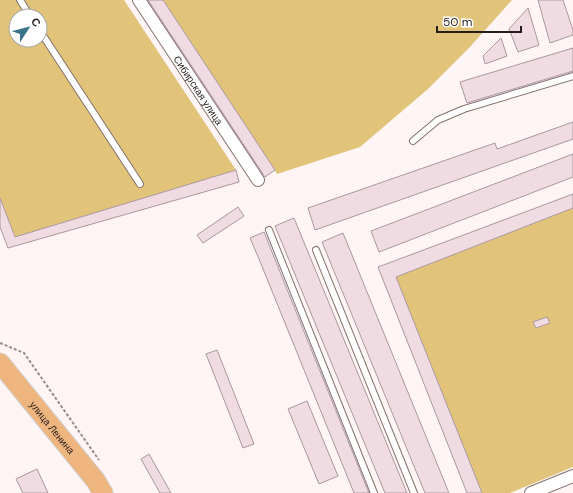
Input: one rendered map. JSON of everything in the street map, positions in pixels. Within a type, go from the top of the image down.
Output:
[{"type":"main road","name":"улица Ленина","points":[[0,363],[96,481],[104,493]]},
{"type":"street","name":"Сибирская улица","points":[[139,0],[258,180]]},
{"type":"street","points":[[531,493],[573,476]]},
{"type":"lane","points":[[48,43],[140,184]]},
{"type":"lane","points":[[413,141],[438,120],[458,112],[573,76]]},
{"type":"lane","points":[[269,230],[374,493]]},
{"type":"lane","points":[[316,250],[414,493]]},
{"type":"path","points":[[0,343],[24,353],[99,460]]},
{"type":"shaded area","points":[[0,0],[124,0],[236,170],[15,237],[0,198]]},
{"type":"shaded area","points":[[163,0],[512,0],[469,48],[428,89],[360,147],[277,174]]},
{"type":"shaded area","points":[[573,208],[573,467],[510,493],[482,493],[396,277]]},
{"type":"building","points":[[148,0],[163,0],[275,170],[265,177]]},
{"type":"building","points":[[538,0],[563,0],[573,30],[573,35],[550,43]]},
{"type":"building","points":[[528,8],[539,45],[518,52],[509,29]]},
{"type":"building","points":[[501,38],[507,56],[485,64],[483,56]]},
{"type":"building","points":[[573,48],[573,71],[467,103],[460,82]]},
{"type":"building","points":[[573,122],[573,139],[315,230],[308,208],[495,143],[497,149]]},
{"type":"building","points":[[573,154],[573,177],[379,252],[371,231]]},
{"type":"building","points":[[236,170],[239,182],[8,248],[0,227],[0,198],[15,237]]},
{"type":"building","points":[[573,194],[573,208],[396,277],[482,493],[467,493],[378,267]]},
{"type":"building","points":[[238,207],[244,216],[203,243],[197,235]]},
{"type":"building","points":[[294,218],[407,493],[385,493],[275,226]]},
{"type":"building","points":[[264,232],[369,493],[354,493],[250,238]]},
{"type":"building","points":[[343,233],[449,493],[425,493],[322,242]]},
{"type":"building","points":[[547,317],[550,323],[536,328],[533,322]]},
{"type":"building","points":[[217,350],[254,444],[243,448],[206,354]]},
{"type":"building","points":[[307,401],[338,476],[319,484],[288,409]]},
{"type":"building","points":[[149,454],[171,493],[160,493],[141,459]]},
{"type":"building","points":[[37,469],[48,493],[23,493],[16,479]]}]
